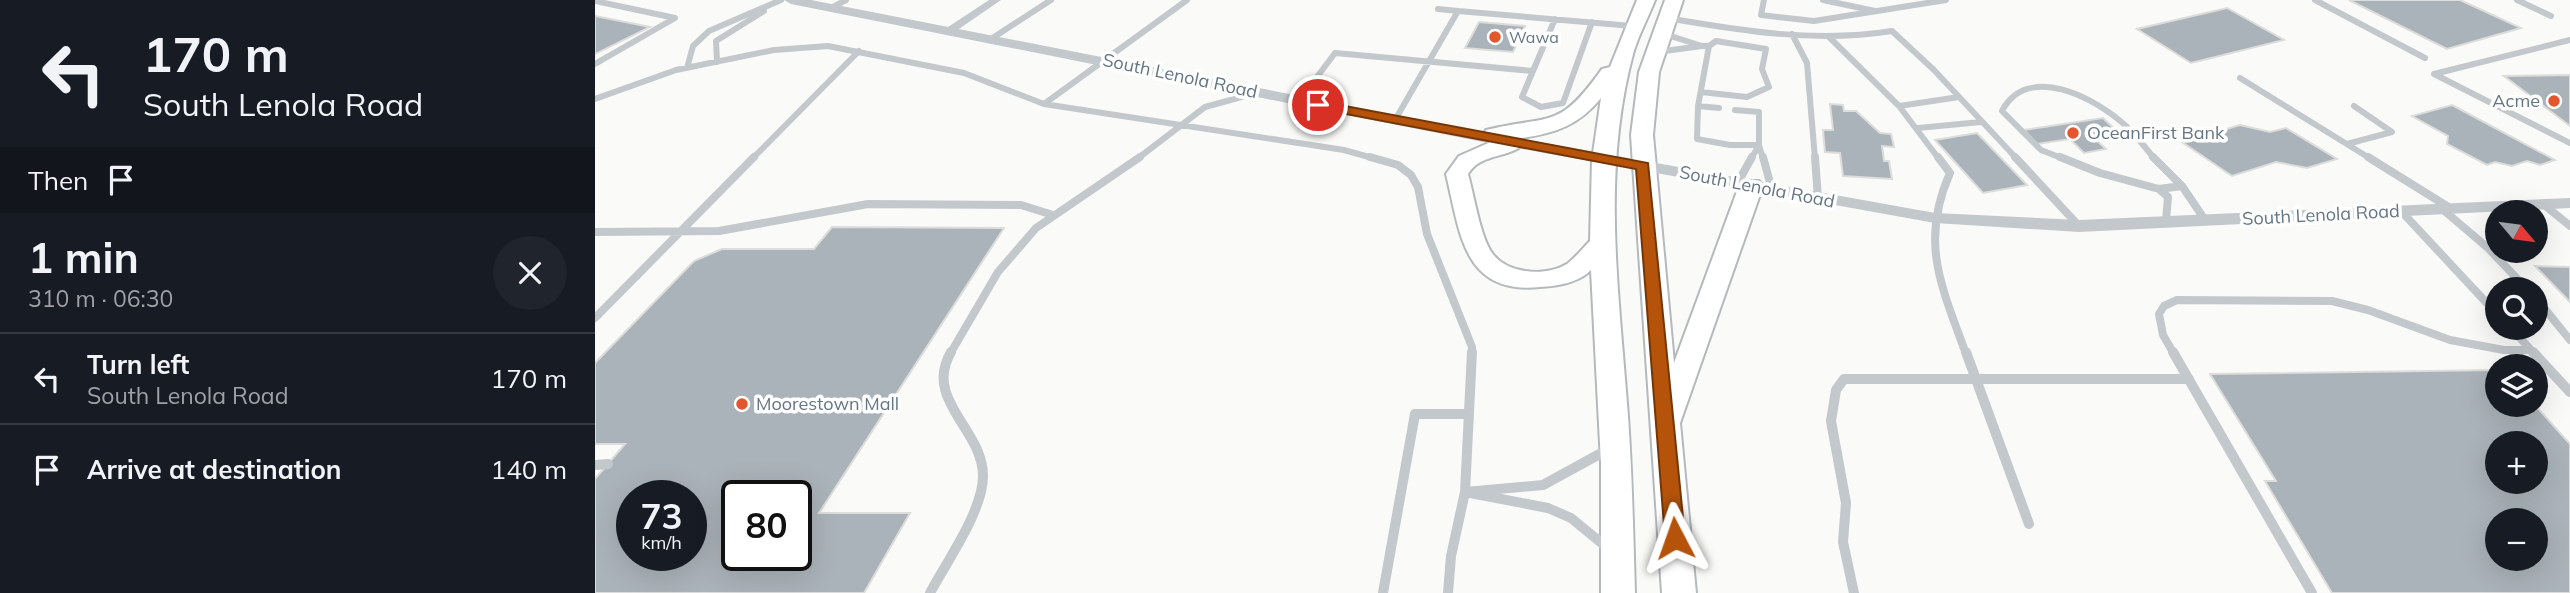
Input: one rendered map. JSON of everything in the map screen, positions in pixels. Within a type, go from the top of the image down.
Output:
[{"type":"highway","points":[[1618,593],[1615,444],[1604,241],[1604,159],[1607,117],[1620,57],[1646,0]]},
{"type":"highway","points":[[1664,26],[1643,114],[1643,166],[1679,593]]},
{"type":"highway","points":[[1483,137],[1553,126],[1574,118],[1588,106],[1620,57]]},
{"type":"highway","points":[[1514,142],[1470,158],[1457,174],[1478,253],[1485,264],[1512,277],[1549,279],[1577,269],[1604,241]]},
{"type":"highway","points":[[1666,427],[1700,323],[1753,187]]},
{"type":"street","name":"South Lenola Road","points":[[791,0],[1483,137],[1935,218],[2078,226],[2485,206]]},
{"type":"street","points":[[949,31],[996,0]]},
{"type":"street","name":"South Lenola Road","points":[[2548,204],[2570,203]]},
{"type":"lane","points":[[717,62],[715,47],[721,36],[781,0]]},
{"type":"lane","points":[[687,68],[690,53],[699,40],[737,18],[781,0]]},
{"type":"lane","points":[[831,8],[846,0]]},
{"type":"lane","points":[[991,39],[1051,0]]},
{"type":"lane","points":[[1044,104],[1107,61],[1187,0]]},
{"type":"lane","points":[[1764,0],[1761,15],[1771,19],[1814,21],[1946,0]]},
{"type":"lane","points":[[1823,0],[1883,12]]},
{"type":"lane","points":[[1910,0],[1928,4]]},
{"type":"lane","points":[[2315,0],[2425,58]]},
{"type":"lane","points":[[2517,0],[2551,16]]},
{"type":"lane","points":[[595,1],[675,18],[595,64]]},
{"type":"lane","points":[[1438,9],[1632,26]]},
{"type":"lane","points":[[1395,120],[1458,11]]},
{"type":"lane","points":[[1555,19],[1523,100],[1536,106],[1560,106],[1592,22]]},
{"type":"lane","points":[[1664,26],[1829,37],[1862,37],[1892,31],[1959,97],[2078,226]]},
{"type":"lane","points":[[1664,26],[1706,46]]},
{"type":"lane","points":[[1664,26],[1706,46]]},
{"type":"lane","points":[[1791,34],[1807,63],[1818,199]]},
{"type":"lane","points":[[1829,37],[1919,128],[1949,173],[1935,218],[1932,250],[1937,274],[2029,524]]},
{"type":"lane","points":[[2570,40],[2434,74],[2570,143]]},
{"type":"lane","points":[[1701,92],[1758,96],[1769,86],[1762,69],[1766,49],[1716,41],[1706,46]]},
{"type":"lane","points":[[1706,46],[1698,106],[1697,139],[1730,145],[1759,145]]},
{"type":"lane","points":[[595,99],[633,83],[717,62],[802,47],[859,51],[985,79],[1044,104],[1363,154],[1398,165],[1412,175],[1418,187],[1427,234],[1472,347],[1465,492],[1451,556],[1448,593]]},
{"type":"lane","points":[[595,318],[859,51]]},
{"type":"lane","points":[[1299,101],[1335,53],[1533,71]]},
{"type":"lane","points":[[2240,78],[2446,208],[2516,277]]},
{"type":"lane","points":[[2182,186],[2159,189],[2110,176],[2041,150],[2018,130],[2002,111],[2010,94],[2023,88],[2058,86],[2077,93],[2132,131],[2167,175],[2182,186],[2204,220]]},
{"type":"lane","points":[[930,593],[982,495],[985,481],[978,444],[941,389],[944,365],[998,272],[1036,228],[1143,155],[1205,107],[1256,93]]},
{"type":"lane","points":[[1899,106],[1959,97]]},
{"type":"lane","points":[[1698,106],[1719,108]]},
{"type":"lane","points":[[2347,144],[2392,132],[2354,106]]},
{"type":"lane","points":[[1735,110],[1759,112],[1759,145],[1753,187]]},
{"type":"lane","points":[[1919,128],[1981,122]]},
{"type":"lane","points":[[1753,187],[1759,145]]},
{"type":"lane","points":[[2159,189],[2168,197],[2166,221]]},
{"type":"lane","points":[[595,232],[681,232],[755,226],[832,208],[868,204],[1021,205],[1053,215]]},
{"type":"lane","points":[[2548,208],[2570,226]]},
{"type":"lane","points":[[2401,211],[2485,301]]},
{"type":"lane","points":[[2312,593],[2163,335],[2159,314],[2164,306],[2177,300],[2332,302],[2368,310],[2450,340],[2504,350],[2531,350]]},
{"type":"lane","points":[[2548,313],[2570,340]]},
{"type":"lane","points":[[2522,340],[2570,392]]},
{"type":"lane","points":[[1854,593],[1842,533],[1847,507],[1831,418],[1831,398],[1836,386],[1845,379],[2189,379]]},
{"type":"lane","points":[[1383,593],[1415,414],[1469,414]]},
{"type":"lane","points":[[1465,492],[1543,485],[1585,465],[1615,444]]},
{"type":"lane","points":[[595,465],[608,464]]},
{"type":"lane","points":[[1465,492],[1548,508],[1571,518],[1618,557]]},
{"type":"building","points":[[2349,0],[2460,0],[2521,28],[2447,49]]},
{"type":"building","points":[[2227,8],[2284,40],[2191,63],[2137,29]]},
{"type":"building","points":[[595,16],[650,27],[595,54]]},
{"type":"building","name":"Wawa","points":[[1479,22],[1525,26],[1513,52],[1465,48]]},
{"type":"building","name":"Acme","points":[[2570,75],[2570,126],[2504,76]]},
{"type":"building","points":[[1830,104],[1843,105],[1844,111],[1856,111],[1880,133],[1891,134],[1894,147],[1882,146],[1884,161],[1889,161],[1892,179],[1843,176],[1840,153],[1825,152],[1823,130],[1833,130]]},
{"type":"building","points":[[2452,105],[2555,160],[2540,165],[2527,161],[2512,166],[2495,162],[2487,165],[2447,144],[2448,136],[2412,116]]},
{"type":"building","name":"OceanFirst Bank","points":[[2103,118],[2122,136],[2096,140],[2106,149],[2084,153],[2070,139],[2037,144],[2024,130]]},
{"type":"building","points":[[2240,125],[2270,132],[2286,128],[2337,159],[2307,168],[2276,162],[2232,176],[2182,142]]},
{"type":"building","points":[[1977,133],[2027,185],[1983,193],[1935,140]]},
{"type":"building","name":"Moorestown Mall","points":[[832,227],[1004,228],[819,513],[910,513],[864,593],[595,593],[595,479],[625,444],[595,444],[595,363],[694,261],[722,249],[814,249]]},
{"type":"building","points":[[2535,266],[2570,267],[2570,302],[2548,277]]},
{"type":"building","points":[[2485,370],[2485,417],[2546,417],[2570,444],[2570,593],[2332,593],[2265,481],[2276,481],[2210,374]]},
{"type":"place","name":"Wawa","points":[[1495,37]]},
{"type":"place","name":"Acme","points":[[2554,101]]},
{"type":"place","name":"OceanFirst Bank","points":[[2073,133]]},
{"type":"place","name":"Moorestown Mall","points":[[742,404]]},
{"type":"route","points":[[1318,105],[1643,166],[1675,538]]}]
